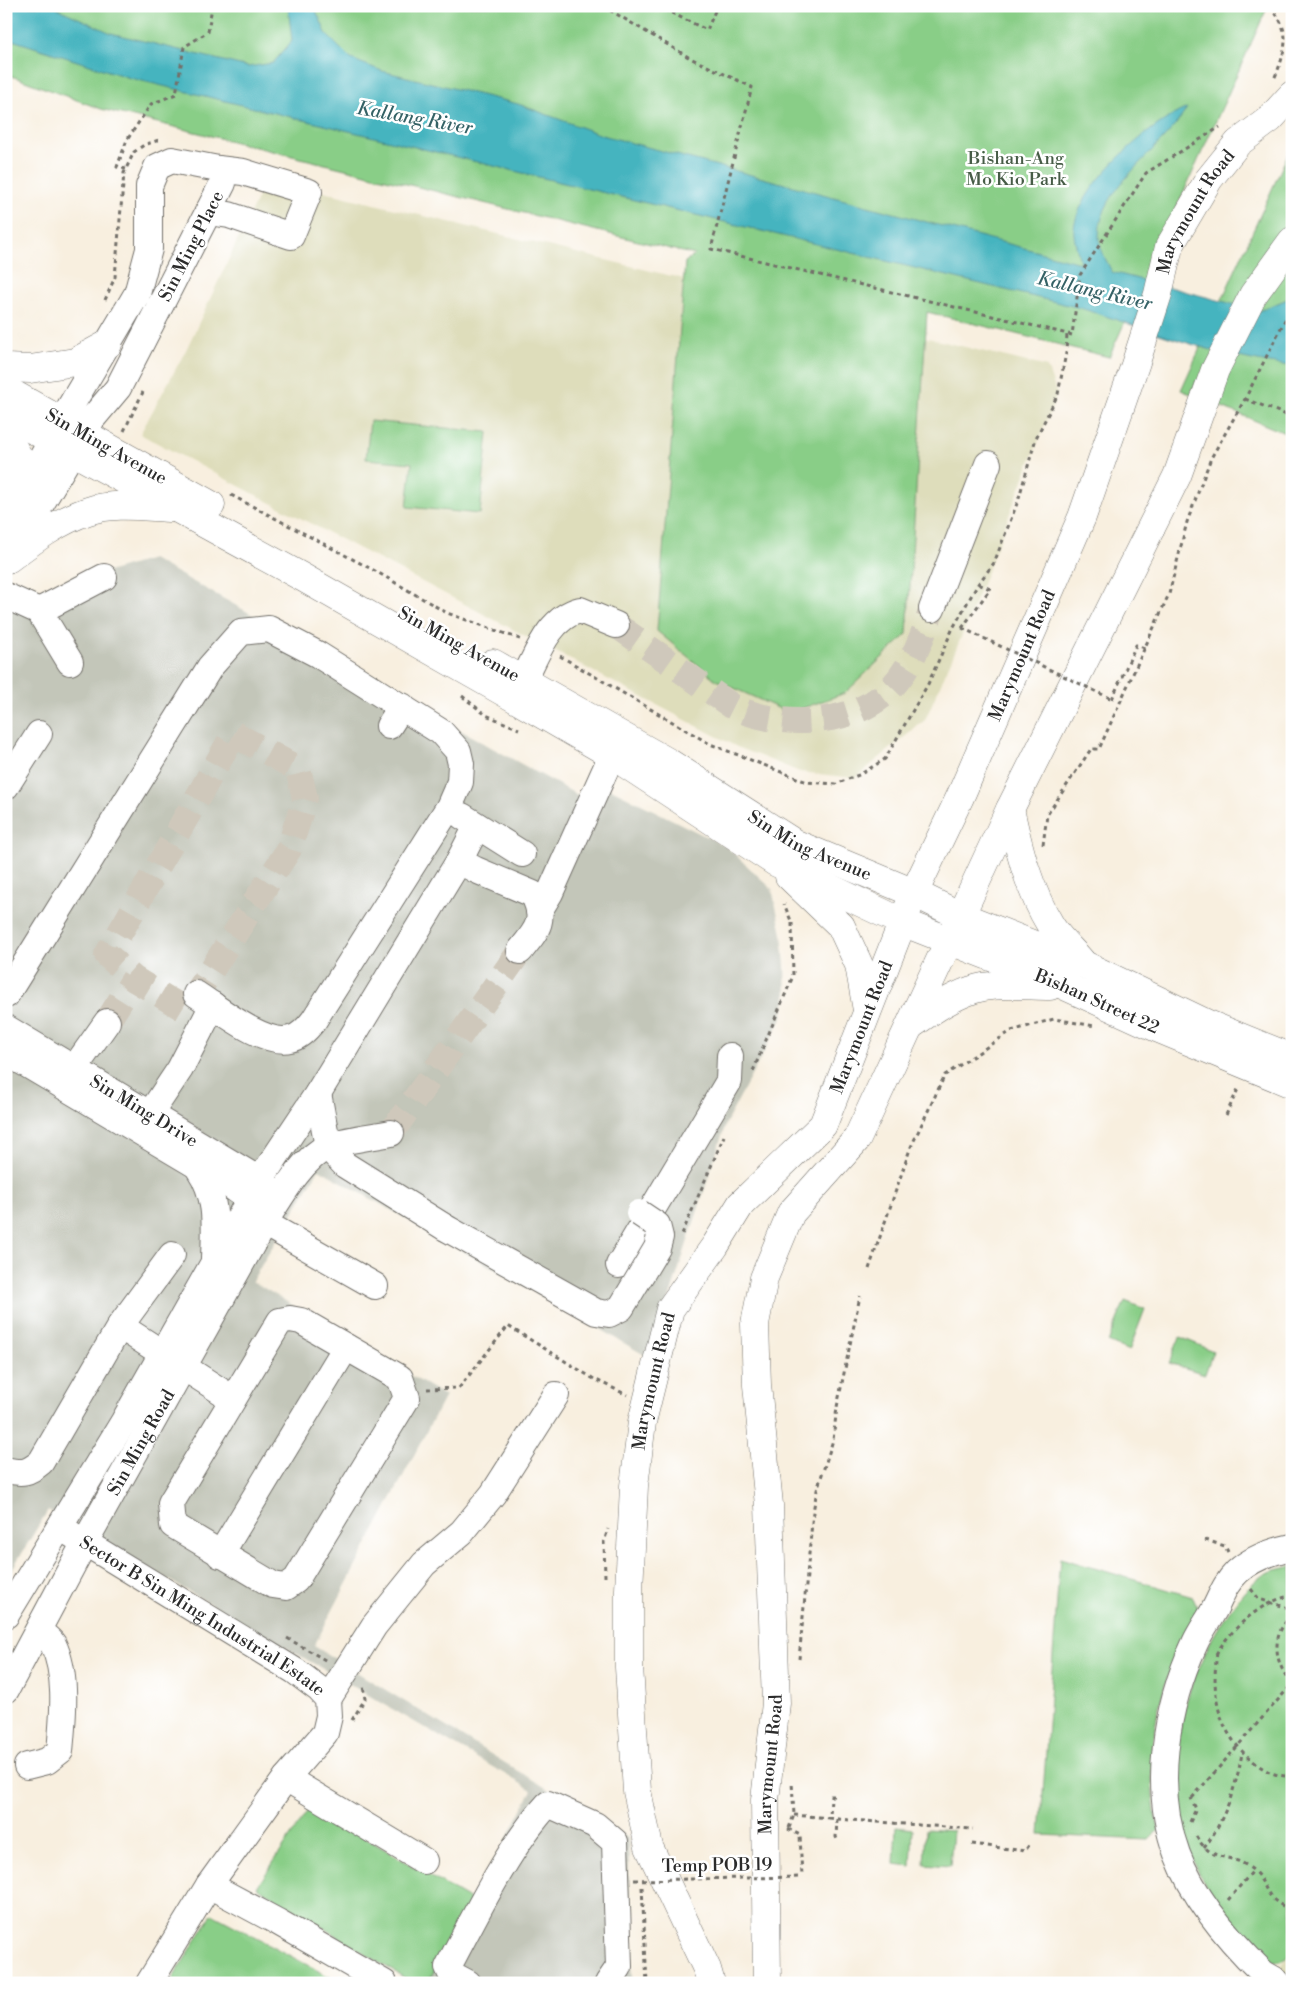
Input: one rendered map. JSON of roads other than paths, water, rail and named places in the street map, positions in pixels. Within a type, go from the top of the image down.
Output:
[{"type":"main road","name":"Marymount Road","points":[[711,1983],[707,1969],[649,1847],[637,1791],[629,1667],[629,1590],[634,1486],[642,1422],[670,1309],[715,1246],[741,1204],[823,1125],[914,893],[960,797],[1082,517],[1158,294],[1169,247],[1209,180],[1238,143],[1270,119],[1281,90]]},
{"type":"main road","name":"Marymount Road","points":[[767,1983],[765,1800],[776,1702],[769,1505],[757,1385],[755,1324],[764,1278],[791,1213],[857,1139],[1010,809],[1177,476],[1215,370],[1252,295],[1292,241]]},
{"type":"main road","points":[[6,368],[30,369],[75,362],[108,344]]},
{"type":"main road","name":"Sin Ming Avenue","points":[[6,390],[68,437],[179,508],[509,694],[612,755],[775,862],[902,922]]},
{"type":"main road","name":"Sin Ming Avenue","points":[[6,415],[68,437],[523,681],[668,762],[796,844],[914,893]]},
{"type":"main road","points":[[6,435],[22,463],[24,493]]},
{"type":"main road","points":[[7,560],[45,532],[88,511],[121,506],[179,508]]},
{"type":"main road","points":[[1010,809],[1026,872],[1034,892],[1052,927],[1085,965]]},
{"type":"main road","points":[[775,862],[841,926],[859,965],[867,1010]]},
{"type":"main road","name":"Bishan Street 22","points":[[914,893],[961,916],[1085,965],[1200,1020],[1292,1058]]},
{"type":"main road","name":"Bishan Street 22","points":[[902,922],[1065,986],[1157,1028],[1292,1084]]},
{"type":"main road","points":[[911,1025],[941,1004],[973,989],[1011,985],[1065,986]]},
{"type":"street","name":"Sin Ming Place","points":[[172,160],[218,169],[223,174],[223,183],[118,388],[92,419],[68,437],[108,344],[138,294],[149,249],[149,186],[157,167],[172,160]]},
{"type":"street","points":[[208,212],[229,215],[291,236],[309,192],[243,172],[218,169]]},
{"type":"street","points":[[6,523],[24,493],[68,437]]},
{"type":"street","points":[[7,560],[68,437]]},
{"type":"street","points":[[932,608],[988,464]]},
{"type":"street","points":[[39,611],[104,577]]},
{"type":"street","points":[[6,596],[39,611],[70,662]]},
{"type":"street","points":[[523,681],[554,624],[572,612],[580,610],[616,625]]},
{"type":"street","points":[[6,995],[210,668],[241,632],[269,628],[317,654],[395,716],[441,732],[458,752],[462,773],[456,795],[314,1020],[293,1039],[284,1041],[268,1038],[205,1000],[180,1069],[145,1123]]},
{"type":"street","points":[[6,786],[39,734]]},
{"type":"street","points":[[539,911],[550,892],[612,755]]},
{"type":"street","points":[[449,807],[522,854]]},
{"type":"street","points":[[265,1203],[318,1093],[459,861],[477,826]]},
{"type":"street","points":[[459,861],[476,870],[531,892],[541,915],[537,930],[520,951]]},
{"type":"street","points":[[69,1076],[107,1022]]},
{"type":"street","name":"Sin Ming Drive","points":[[6,1028],[69,1076],[145,1123],[265,1203]]},
{"type":"street","name":"Sin Ming Drive","points":[[6,1052],[69,1076]]},
{"type":"street","points":[[618,1265],[729,1082],[730,1056]]},
{"type":"street","points":[[318,1093],[328,1146],[345,1165],[446,1228],[596,1312],[609,1314],[621,1308],[657,1248],[660,1237],[657,1225],[639,1212]]},
{"type":"street","name":"Sin Ming Drive","points":[[145,1123],[200,1169],[265,1203]]},
{"type":"street","points":[[265,1203],[328,1146],[391,1133]]},
{"type":"street","points":[[200,1169],[209,1183],[214,1199],[214,1264]]},
{"type":"street","points":[[265,1203],[376,1286]]},
{"type":"street","name":"Sin Ming Road","points":[[6,1615],[60,1527],[214,1264],[265,1203]]},
{"type":"street","name":"Sin Ming Road","points":[[6,1690],[85,1542],[184,1368],[265,1203]]},
{"type":"street","points":[[6,1470],[20,1474],[32,1470],[41,1462],[120,1326],[172,1255]]},
{"type":"street","points":[[290,1319],[301,1321],[346,1347],[400,1378],[406,1398],[296,1580],[286,1586],[273,1585],[173,1526],[171,1503],[280,1321],[290,1319]]},
{"type":"street","points":[[120,1326],[233,1399]]},
{"type":"street","points":[[220,1555],[346,1347]]},
{"type":"street","points":[[328,1699],[374,1626],[424,1564],[462,1532],[493,1494],[556,1395]]},
{"type":"street","name":"Sector B Sin Ming Industrial Estate","points":[[60,1527],[295,1671],[319,1689],[328,1699],[329,1716],[325,1732],[286,1778],[209,1886],[148,1983]]},
{"type":"street","points":[[1278,1978],[1213,1918],[1198,1897],[1177,1854],[1169,1821],[1164,1767],[1170,1722],[1180,1683],[1195,1643],[1238,1571],[1260,1557],[1292,1546]]},
{"type":"street","points":[[1223,1598],[1263,1568],[1292,1557]]},
{"type":"street","points":[[27,1766],[47,1761],[60,1751],[63,1722],[60,1664],[52,1642],[39,1631]]},
{"type":"street","points":[[286,1778],[424,1860]]},
{"type":"street","points":[[468,1983],[451,1974],[448,1968],[522,1837],[548,1804],[595,1825],[615,1842],[618,1968],[608,1983]]},
{"type":"street","points":[[209,1886],[278,1922],[384,1983]]},
{"type":"water","name":"Kallang River","points":[[6,6],[52,6],[111,33],[248,67],[273,63],[292,41],[288,6],[314,6],[327,35],[351,59],[382,71],[518,104],[602,135],[1080,263],[1074,237],[1074,227],[1081,206],[1092,189],[1105,172],[1137,140],[1171,116],[1187,108],[1164,138],[1121,184],[1110,201],[1102,218],[1099,236],[1104,255],[1112,272],[1259,311],[1292,297],[1292,366],[1266,363],[1213,350],[1080,308],[130,78],[6,38]]},
{"type":"tunnel","points":[[616,625],[732,706],[770,718],[792,721],[814,720],[836,717],[856,711],[874,702],[890,689],[910,661],[932,609]]},
{"type":"tunnel","points":[[234,734],[298,769],[305,798],[289,849],[186,1010],[134,979],[107,955],[234,734]]},
{"type":"tunnel","points":[[391,1133],[520,951]]},
{"type":"tunnel","points":[[107,1022],[134,979]]},
{"type":"park label","name":"Bishan-Ang Mo Kio Park","points":[[1016,168]]}]
